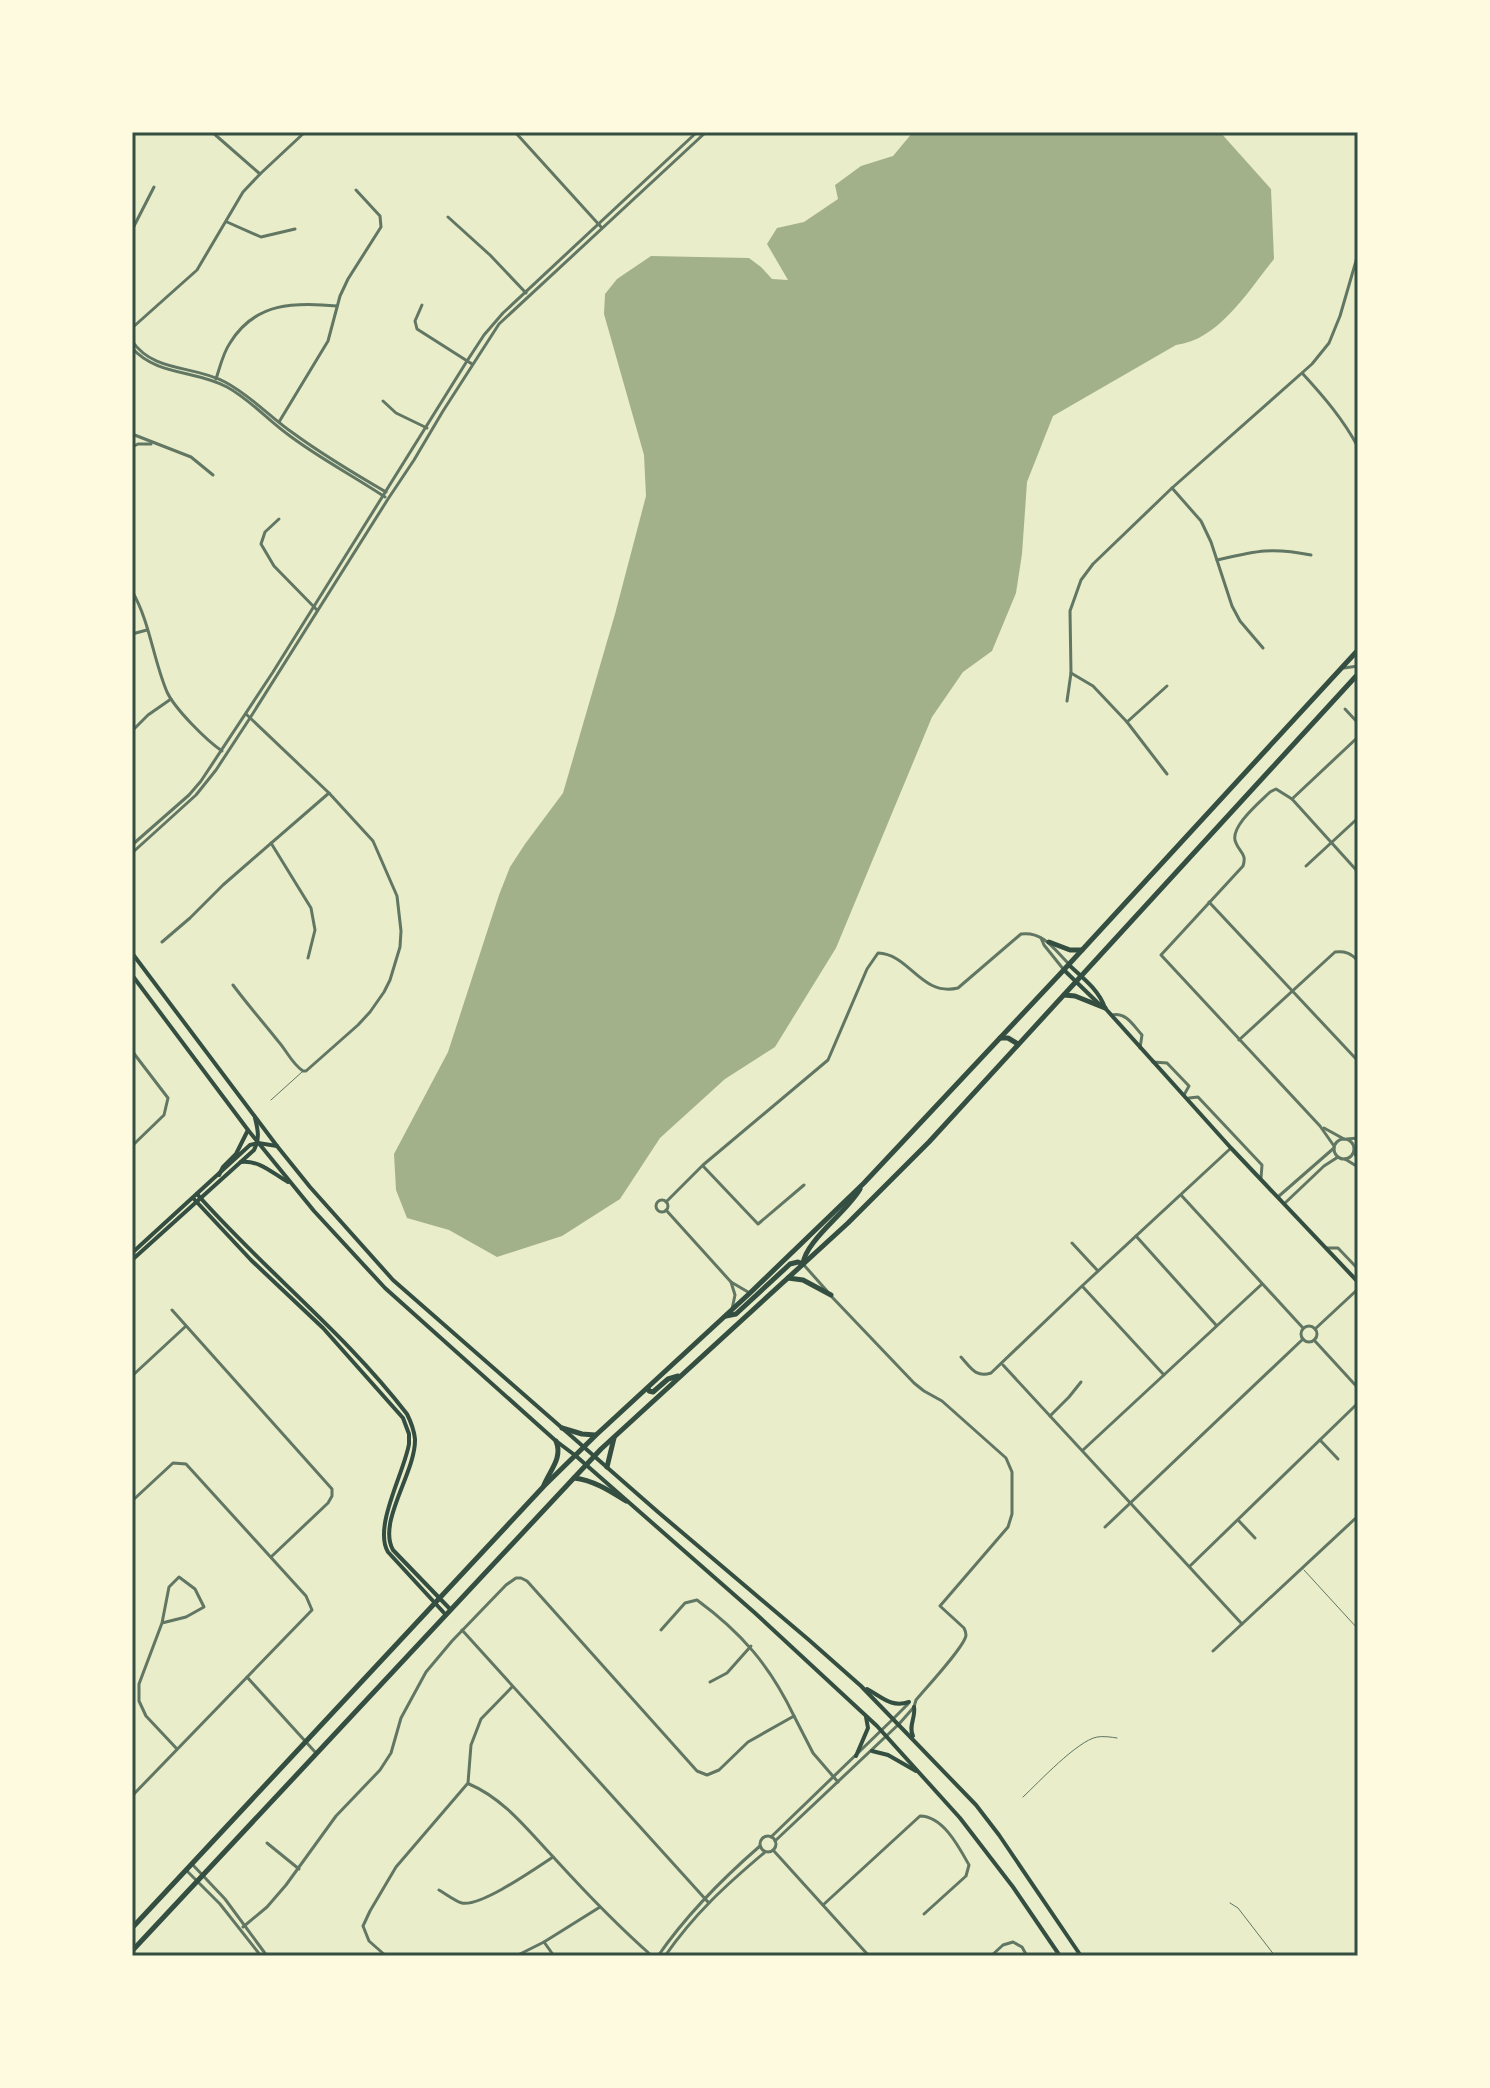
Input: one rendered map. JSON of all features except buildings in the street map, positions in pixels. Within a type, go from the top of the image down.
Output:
[{"type":"highway","points":[[132,1928],[544,1486],[864,1183],[1358,650]]},
{"type":"highway","points":[[132,1951],[586,1465],[881,1191],[1358,674]]},
{"type":"highway","points":[[1049,942],[1070,950],[1082,950]]},
{"type":"highway","points":[[1063,995],[1075,996],[1105,1008]]},
{"type":"highway","points":[[999,1039],[1008,1038],[1018,1044]]},
{"type":"highway","points":[[803,1264],[809,1248],[852,1202],[864,1183]]},
{"type":"highway","points":[[725,1316],[736,1314],[790,1264],[803,1264]]},
{"type":"highway","points":[[787,1278],[803,1280],[831,1295]]},
{"type":"highway","points":[[648,1387],[653,1392],[668,1379],[681,1374]]},
{"type":"highway","points":[[562,1428],[596,1435]]},
{"type":"highway","points":[[607,1467],[614,1437]]},
{"type":"highway","points":[[544,1486],[559,1456],[556,1441]]},
{"type":"highway","points":[[574,1478],[589,1481],[626,1501]]},
{"type":"main road","points":[[132,953],[277,1146],[393,1280],[894,1718],[976,1805],[1081,1956]]},
{"type":"main road","points":[[1066,967],[1103,1001],[1105,1008],[1140,1048],[1358,1282]]},
{"type":"main road","points":[[132,975],[290,1183],[385,1288],[755,1613],[865,1714],[922,1774],[986,1851],[1060,1956]]},
{"type":"main road","points":[[132,1253],[254,1150],[259,1132],[255,1117]]},
{"type":"main road","points":[[219,1175],[236,1154],[248,1130]]},
{"type":"main road","points":[[132,1260],[250,1145],[277,1146]]},
{"type":"main road","points":[[241,1162],[258,1163],[290,1183]]},
{"type":"main road","points":[[196,1198],[251,1260],[323,1328],[403,1418],[409,1444],[383,1527],[383,1543],[388,1552],[448,1612]]},
{"type":"main road","points":[[861,1686],[886,1701],[895,1704],[909,1702]]},
{"type":"main road","points":[[914,1707],[911,1729],[917,1742]]},
{"type":"main road","points":[[856,1756],[868,1728],[865,1714]]},
{"type":"main road","points":[[872,1751],[888,1755],[922,1774]]},
{"type":"street","points":[[212,132],[260,174]]},
{"type":"street","points":[[132,328],[197,270],[243,192],[305,132]]},
{"type":"street","points":[[515,132],[601,226]]},
{"type":"street","points":[[601,226],[697,132]]},
{"type":"street","points":[[132,853],[196,795],[494,322],[706,132]]},
{"type":"street","points":[[132,230],[154,187]]},
{"type":"street","points":[[277,424],[328,341],[348,279],[381,227],[380,216],[356,190]]},
{"type":"street","points":[[448,217],[527,294]]},
{"type":"street","points":[[226,221],[261,237],[295,229]]},
{"type":"street","points":[[1067,701],[1071,673],[1070,611],[1081,580],[1093,564],[1172,488],[1302,374],[1329,343],[1358,254]]},
{"type":"street","points":[[1351,275],[1358,278]]},
{"type":"street","points":[[428,429],[499,324],[527,294]]},
{"type":"street","points":[[216,380],[228,346],[242,327],[255,317],[286,305],[337,306]]},
{"type":"street","points":[[422,305],[415,321],[417,329],[472,364]]},
{"type":"street","points":[[132,341],[140,351],[159,363],[216,380],[277,424],[387,495]]},
{"type":"street","points":[[132,348],[141,357],[167,370],[216,380]]},
{"type":"street","points":[[1302,374],[1330,403],[1358,447]]},
{"type":"street","points":[[383,401],[396,413],[428,429]]},
{"type":"street","points":[[132,434],[191,457],[213,475]]},
{"type":"street","points":[[132,447],[157,444]]},
{"type":"street","points":[[1172,488],[1201,521],[1232,606],[1240,621],[1263,648]]},
{"type":"street","points":[[279,519],[265,532],[261,544],[274,566],[316,608]]},
{"type":"street","points":[[1217,560],[1260,550],[1311,555]]},
{"type":"street","points":[[132,591],[171,699],[224,752]]},
{"type":"street","points":[[132,634],[147,630]]},
{"type":"street","points":[[1341,669],[1358,666]]},
{"type":"street","points":[[1071,673],[1093,686],[1127,722],[1167,774]]},
{"type":"street","points":[[1127,722],[1167,686]]},
{"type":"street","points":[[132,731],[171,699]]},
{"type":"street","points":[[1345,709],[1358,723]]},
{"type":"street","points":[[233,985],[303,1071],[316,1064],[370,1012],[390,980],[400,947],[401,931],[397,896],[373,841],[329,793],[248,716]]},
{"type":"street","points":[[1292,799],[1358,737]]},
{"type":"street","points":[[132,845],[189,795],[224,752]]},
{"type":"street","points":[[1358,872],[1292,799],[1276,789],[1237,827],[1234,836],[1244,854],[1243,866],[1161,955],[1320,1126],[1334,1147],[1334,1153],[1358,1167]]},
{"type":"street","points":[[162,942],[329,793]]},
{"type":"street","points":[[1306,866],[1358,818]]},
{"type":"street","points":[[271,843],[311,908],[315,930],[308,958]]},
{"type":"street","points":[[1209,902],[1358,1061]]},
{"type":"street","points":[[666,1202],[703,1165],[828,1060],[867,969],[878,953],[889,953],[934,987],[947,991],[958,988],[975,975],[1021,934],[1031,933],[1049,942],[1066,967]]},
{"type":"street","points":[[1041,938],[1066,967]]},
{"type":"street","points":[[1239,1040],[1335,952],[1344,951],[1358,961]]},
{"type":"street","points":[[1112,1015],[1125,1016],[1142,1035],[1140,1048]]},
{"type":"street","points":[[132,1051],[168,1098],[164,1115],[132,1146]]},
{"type":"street","points":[[1153,1062],[1167,1063],[1189,1086],[1186,1097],[1198,1097],[1262,1165],[1261,1178]]},
{"type":"street","points":[[1320,1126],[1353,1144],[1358,1160]]},
{"type":"street","points":[[1279,1196],[1337,1141],[1358,1138]]},
{"type":"street","points":[[961,1357],[976,1374],[984,1376],[991,1373],[1231,1148]]},
{"type":"street","points":[[1345,1159],[1355,1151]]},
{"type":"street","points":[[1285,1203],[1338,1157]]},
{"type":"street","points":[[703,1165],[758,1224],[804,1185]]},
{"type":"street","points":[[1181,1195],[1303,1328]]},
{"type":"street","points":[[666,1202],[659,1201],[656,1206],[660,1212],[666,1210]]},
{"type":"street","points":[[666,1202],[666,1210]]},
{"type":"street","points":[[666,1210],[731,1282],[750,1293]]},
{"type":"street","points":[[1136,1236],[1216,1325]]},
{"type":"street","points":[[1072,1243],[1098,1271]]},
{"type":"street","points":[[1327,1248],[1338,1248],[1358,1269]]},
{"type":"street","points":[[658,1956],[678,1927],[760,1846],[762,1838],[773,1839],[888,1737],[914,1707],[916,1700],[966,1638],[964,1628],[940,1606],[1008,1527],[1012,1514],[1012,1472],[1006,1458],[942,1401],[914,1383],[803,1264]]},
{"type":"street","points":[[731,1282],[735,1295],[731,1310]]},
{"type":"street","points":[[1083,1450],[1262,1284]]},
{"type":"street","points":[[1082,1286],[1164,1375]]},
{"type":"street","points":[[1315,1329],[1358,1289]]},
{"type":"street","points":[[172,1310],[332,1489],[328,1503],[271,1557]]},
{"type":"street","points":[[132,1376],[186,1326]]},
{"type":"street","points":[[1311,1326],[1315,1329],[1317,1334],[1314,1340],[1309,1342],[1303,1339],[1303,1328],[1311,1326]]},
{"type":"street","points":[[1105,1527],[1303,1339]]},
{"type":"street","points":[[1314,1340],[1358,1388]]},
{"type":"street","points":[[1002,1364],[1242,1624]]},
{"type":"street","points":[[1050,1416],[1081,1382]]},
{"type":"street","points":[[1190,1566],[1358,1403]]},
{"type":"street","points":[[1320,1440],[1338,1459]]},
{"type":"street","points":[[132,1501],[173,1463],[186,1464],[306,1596],[312,1610],[132,1796]]},
{"type":"street","points":[[1213,1651],[1358,1516]]},
{"type":"street","points":[[1239,1521],[1255,1538]]},
{"type":"street","points":[[162,1623],[186,1617],[204,1607],[195,1589],[179,1577],[169,1587],[162,1623],[139,1684],[139,1701],[146,1716],[177,1749]]},
{"type":"street","points":[[243,1927],[267,1907],[299,1869],[336,1816],[380,1770],[391,1753],[401,1718],[426,1672],[512,1580],[521,1578],[527,1581],[697,1771],[707,1775],[719,1770],[748,1742],[794,1716]]},
{"type":"street","points":[[661,1630],[685,1603],[697,1600],[715,1613],[751,1646],[776,1681],[813,1753],[838,1782]]},
{"type":"street","points":[[462,1630],[706,1900]]},
{"type":"street","points":[[710,1682],[727,1673],[751,1646]]},
{"type":"street","points":[[247,1677],[316,1753]]},
{"type":"street","points":[[386,1956],[369,1941],[363,1926],[370,1911],[396,1867],[468,1783],[471,1745],[481,1719],[512,1687]]},
{"type":"street","points":[[773,1839],[909,1702],[916,1700]]},
{"type":"street","points":[[468,1783],[482,1789],[508,1809],[600,1907],[652,1956]]},
{"type":"street","points":[[823,1905],[920,1816],[929,1816],[960,1849],[969,1865],[966,1876],[924,1914]]},
{"type":"street","points":[[773,1839],[773,1850]]},
{"type":"street","points":[[267,1843],[299,1869]]},
{"type":"street","points":[[760,1846],[765,1852]]},
{"type":"street","points":[[665,1956],[706,1900],[765,1852],[773,1850]]},
{"type":"street","points":[[773,1850],[869,1956]]},
{"type":"street","points":[[439,1890],[462,1903],[475,1902],[512,1884],[553,1857]]},
{"type":"street","points":[[192,1864],[267,1956]]},
{"type":"street","points":[[187,1870],[243,1927],[261,1956]]},
{"type":"street","points":[[516,1956],[600,1907]]},
{"type":"street","points":[[544,1942],[554,1956]]},
{"type":"street","points":[[991,1956],[1003,1945],[1013,1942],[1022,1947],[1027,1956]]},
{"type":"lane","points":[[271,1100],[303,1071]]},
{"type":"lane","points":[[1302,1569],[1358,1629]]},
{"type":"lane","points":[[1023,1797],[1088,1741],[1098,1737],[1117,1738]]},
{"type":"lane","points":[[1230,1903],[1238,1908],[1275,1956]]},
{"type":"shaded area","points":[[913,132],[1220,132],[1271,189],[1274,259],[1232,312],[1206,334],[1176,345],[1053,416],[1027,482],[1016,593],[992,651],[963,672],[932,717],[836,948],[775,1047],[725,1079],[660,1138],[620,1199],[562,1236],[497,1257],[449,1230],[407,1218],[396,1190],[394,1154],[448,1052],[510,867],[563,793],[646,496],[644,455],[604,314],[605,294],[617,279],[651,256],[749,258],[772,279],[788,280],[767,244],[777,228],[804,222],[838,199],[835,185],[861,166],[893,156]]}]
